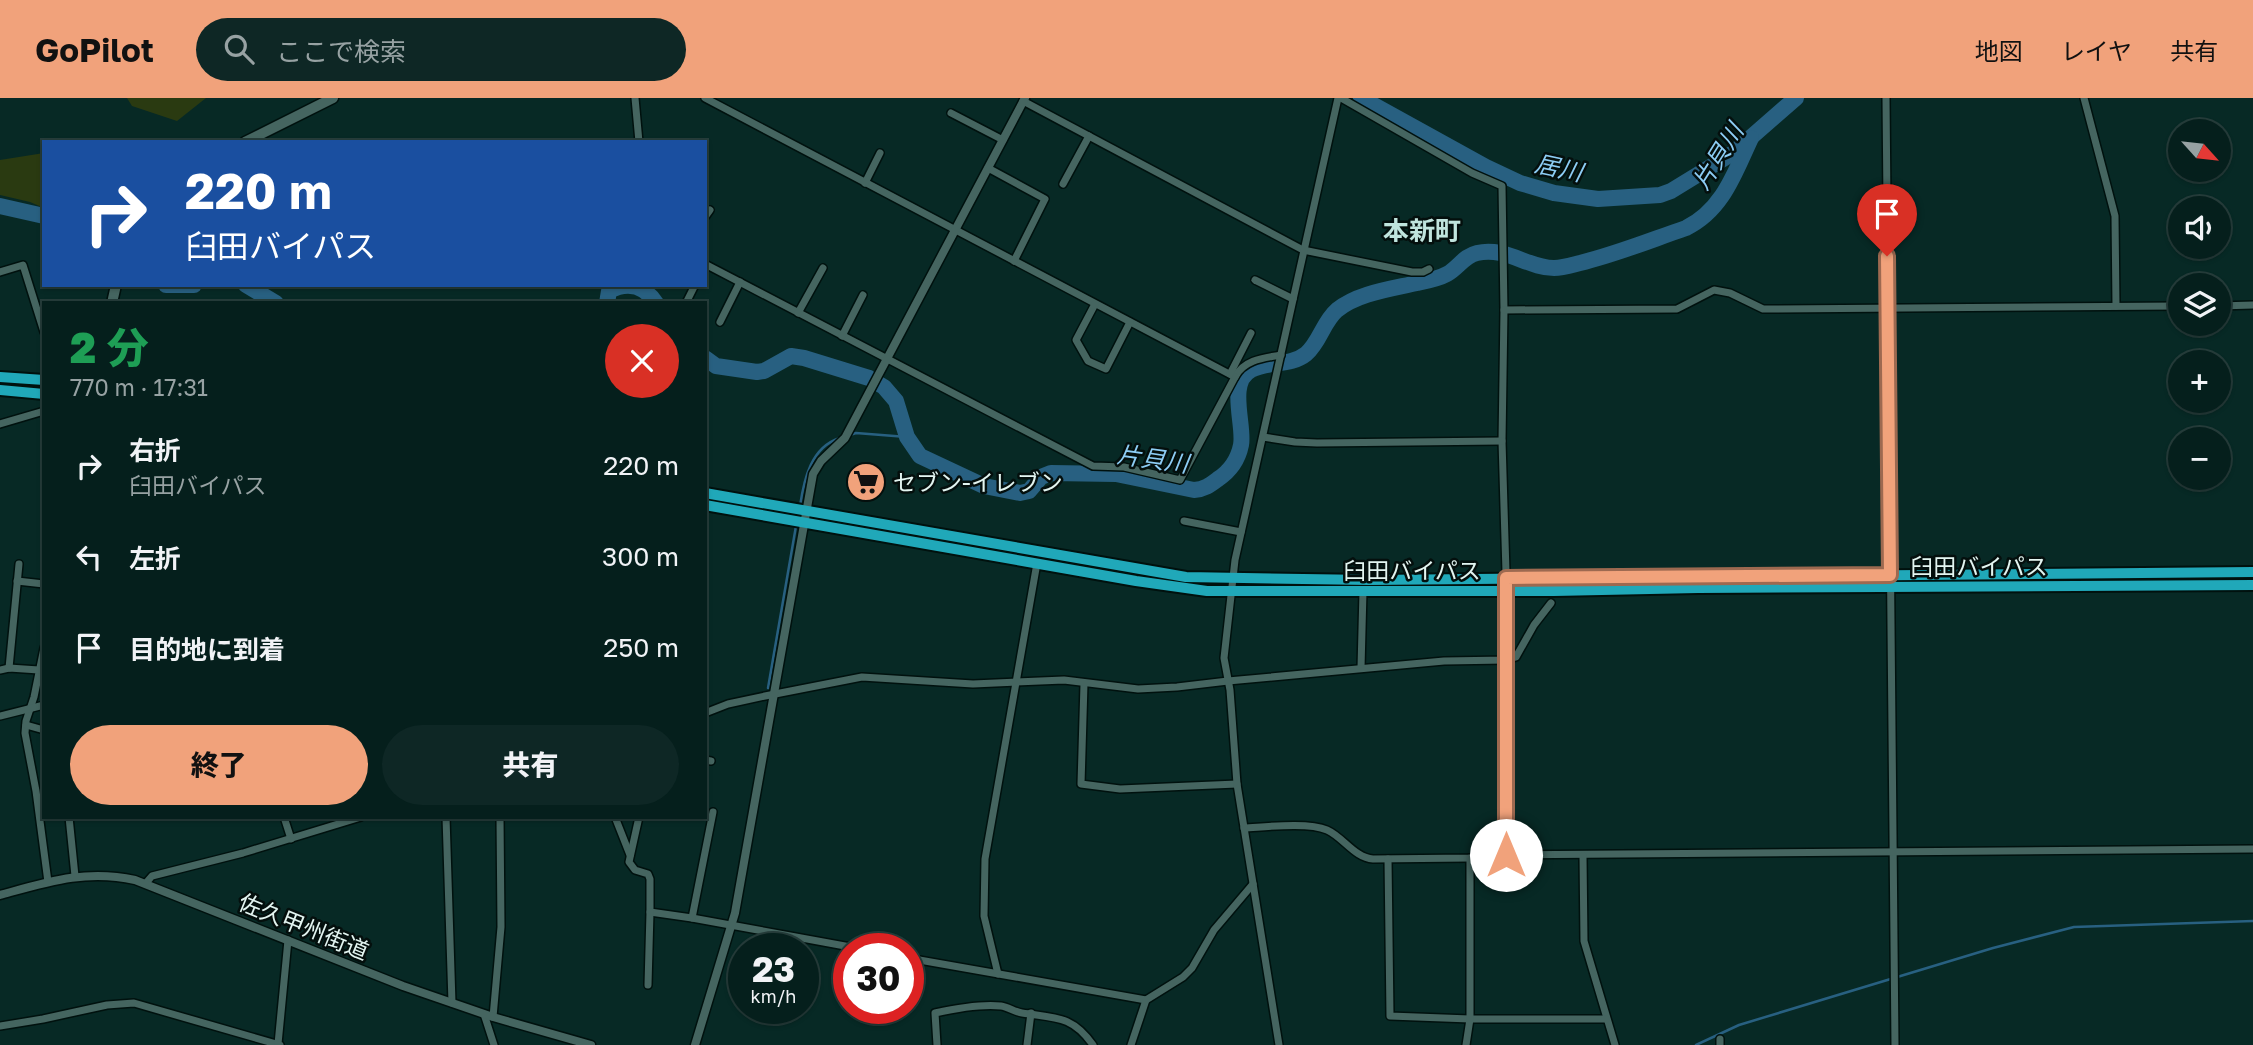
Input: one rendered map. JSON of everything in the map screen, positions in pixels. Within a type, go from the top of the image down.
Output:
[{"type":"highway","points":[[0,377],[42,380]]},
{"type":"highway","points":[[0,390],[42,394]]},
{"type":"highway","name":"臼田バイパス","points":[[707,493],[1037,563],[1183,589],[1507,591],[2253,572]]},
{"type":"highway","name":"臼田バイパス","points":[[707,505],[806,516],[1186,577],[2253,584]]},
{"type":"main road","points":[[249,140],[333,98]]},
{"type":"street","points":[[635,98],[639,140]]},
{"type":"street","points":[[705,98],[1232,375]]},
{"type":"street","points":[[1279,1045],[1237,784],[1224,658],[1231,579],[1303,250],[1340,98],[1472,173],[1502,186],[1502,441],[1507,591],[1506,855]]},
{"type":"street","points":[[1886,98],[1895,1045]]},
{"type":"street","points":[[2084,98],[2115,216],[2116,306]]},
{"type":"street","points":[[695,1045],[731,926],[812,480],[816,469],[845,438],[1024,100],[1303,250],[1412,272],[1429,269]]},
{"type":"street","points":[[951,113],[1003,140]]},
{"type":"street","points":[[1063,184],[1089,136]]},
{"type":"street","points":[[865,183],[880,153]]},
{"type":"street","points":[[988,168],[1045,199],[1014,261]]},
{"type":"street","points":[[707,214],[710,209]]},
{"type":"street","points":[[0,272],[23,265],[42,326]]},
{"type":"street","points":[[707,265],[1093,466],[1124,467],[1180,480],[1251,333]]},
{"type":"street","points":[[798,313],[823,268]]},
{"type":"street","points":[[1255,280],[1293,299]]},
{"type":"street","points":[[720,322],[740,282]]},
{"type":"street","points":[[1504,310],[1676,309],[1714,290],[1730,293],[1763,309],[2168,306]]},
{"type":"street","points":[[842,336],[863,295]]},
{"type":"street","points":[[1095,304],[1076,340],[1088,361],[1106,369],[1130,321]]},
{"type":"street","points":[[2231,306],[2253,306]]},
{"type":"street","points":[[1232,375],[1258,359],[1281,356]]},
{"type":"street","points":[[0,424],[42,412]]},
{"type":"street","points":[[1263,437],[1306,443],[1502,441]]},
{"type":"street","points":[[1184,521],[1241,532]]},
{"type":"street","points":[[998,974],[984,916],[984,869],[1037,563]]},
{"type":"street","points":[[9,668],[19,564]]},
{"type":"street","points":[[18,581],[42,584]]},
{"type":"street","points":[[1361,668],[1363,591]]},
{"type":"street","points":[[707,712],[729,704],[862,677],[962,684],[1064,680],[1138,689],[1444,661],[1506,660],[1516,657],[1551,603]]},
{"type":"street","points":[[42,657],[26,725],[48,882]]},
{"type":"street","points":[[0,670],[39,670]]},
{"type":"street","points":[[1084,684],[1081,784],[1120,789],[1237,784]]},
{"type":"street","points":[[0,716],[42,706]]},
{"type":"street","points":[[26,725],[42,729]]},
{"type":"street","points":[[692,918],[713,813]]},
{"type":"street","points":[[69,819],[75,876]]},
{"type":"street","points":[[285,819],[291,839]]},
{"type":"street","points":[[446,819],[452,1003]]},
{"type":"street","points":[[494,1045],[488,1015],[501,927],[500,819]]},
{"type":"street","points":[[616,819],[630,856],[631,867],[648,874],[650,879],[648,985]]},
{"type":"street","points":[[630,856],[639,819]]},
{"type":"street","points":[[146,884],[152,876],[291,839],[333,821]]},
{"type":"street","points":[[1244,828],[1321,828],[1332,832],[1368,859],[1506,855],[2253,849]]},
{"type":"street","points":[[1583,856],[1584,941],[1615,1045]]},
{"type":"street","points":[[1466,1045],[1470,1019],[1470,858]]},
{"type":"street","points":[[1388,859],[1390,1016],[1606,1019]]},
{"type":"street","name":"佐久甲州街道","points":[[0,895],[75,876],[125,878],[452,1003],[591,1045]]},
{"type":"street","points":[[1131,1045],[1146,1000],[1183,977],[1192,968],[1214,930],[1253,884]]},
{"type":"street","points":[[650,912],[770,933]]},
{"type":"street","points":[[0,1026],[107,1005],[134,1003],[279,1045],[288,940]]},
{"type":"street","points":[[924,961],[1146,1000]]},
{"type":"street","points":[[937,1045],[935,1013],[1000,1006],[1021,1013],[1063,1018],[1084,1032],[1093,1045]]},
{"type":"street","points":[[1027,1045],[1031,1013]]},
{"type":"green space","points":[[127,98],[206,98],[177,121],[132,106]]},
{"type":"green space","points":[[42,153],[42,207],[0,195],[0,160]]},
{"type":"waterway","name":"居川","points":[[1361,98],[1520,183],[1554,193],[1598,199],[1660,195],[1671,191],[1733,153],[1796,98]]},
{"type":"waterway","name":"片貝川","points":[[707,359],[716,366],[757,372],[791,356],[869,378],[884,387],[896,401],[907,437],[920,456],[984,486],[1020,493],[1029,491],[1041,477],[1051,473],[1116,474],[1194,490],[1207,486],[1222,476],[1238,456],[1242,437],[1238,394],[1244,376],[1258,367],[1293,360],[1306,354],[1332,315],[1345,304],[1375,292],[1440,277],[1477,253],[1497,252],[1535,265],[1561,268],[1686,228],[1719,201],[1751,138]]},
{"type":"waterway","name":"片貝川","points":[[0,206],[42,216]]},
{"type":"waterway","name":"片貝川","points":[[249,287],[273,301]]},
{"type":"waterway","name":"片貝川","points":[[607,301],[609,291],[620,287]]},
{"type":"waterway","name":"片貝川","points":[[636,287],[655,301]]},
{"type":"waterway","points":[[850,435],[856,433],[907,437]]},
{"type":"waterway","points":[[800,506],[807,475],[816,456],[830,442],[840,438]]},
{"type":"waterway","points":[[768,688],[796,526]]},
{"type":"waterway","points":[[1696,1045],[1739,1025],[1993,948],[2074,927],[2253,921]]},
{"type":"place","name":"セブン-イレブン","points":[[866,482]]},
{"type":"district","name":"本新町","points":[[1422,230]]},
{"type":"route","points":[[1506,855],[1506,578],[1890,575],[1887,256]]}]
